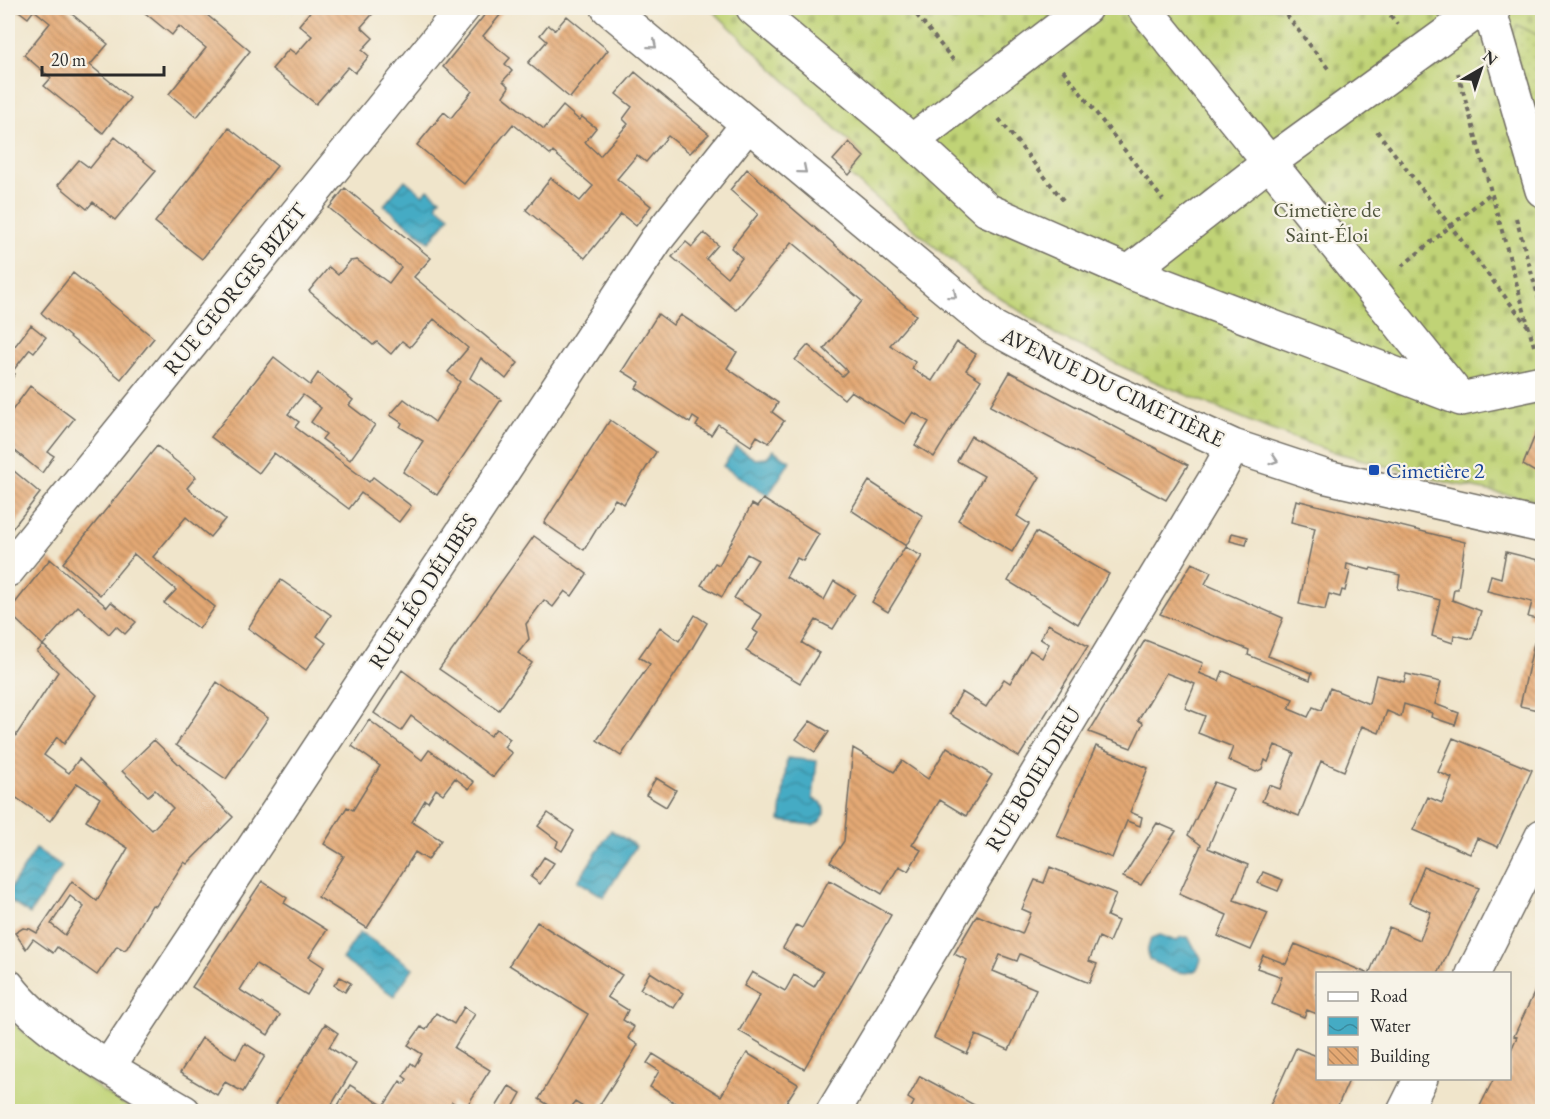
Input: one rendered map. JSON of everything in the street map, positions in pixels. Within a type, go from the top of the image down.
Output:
[{"type":"street","name":"RUE GEORGES BIZET","points":[[8,570],[463,8]]},
{"type":"street","name":"AVENUE DU CIMETIÈRE","points":[[608,8],[992,327],[1101,386],[1233,447],[1327,477],[1542,526]]},
{"type":"street","points":[[753,8],[912,141],[987,210],[1129,272],[1461,399],[1539,367]]},
{"type":"street","points":[[912,141],[1085,8]]},
{"type":"street","points":[[1144,8],[1461,399]]},
{"type":"street","points":[[1129,272],[1270,162],[1482,8]]},
{"type":"street","points":[[1489,8],[1542,190]]},
{"type":"street","name":"RUE LÉO DÉLIBES","points":[[109,1066],[656,240],[748,124]]},
{"type":"street","name":"RUE BOIELDIEU","points":[[832,1112],[1233,447]]},
{"type":"street","points":[[1474,972],[1542,836]]},
{"type":"street","points":[[8,986],[16,997],[57,1032],[184,1112]]},
{"type":"street","points":[[1404,1112],[1420,1080]]},
{"type":"path","points":[[911,8],[1064,201]]},
{"type":"path","points":[[1281,8],[1530,329]]},
{"type":"path","points":[[1447,33],[1539,367]]},
{"type":"path","points":[[1041,41],[1185,228]]},
{"type":"path","points":[[1373,290],[1492,192]]},
{"type":"green space","name":"Cimetière de Saint-Éloi","points":[[710,8],[1542,8],[1542,502],[1450,483],[1330,451],[1269,429],[1158,383],[1058,336],[983,287],[849,175],[864,156]]},
{"type":"green space","points":[[1517,25],[1542,37],[1542,141],[1511,37]]},
{"type":"green space","points":[[8,1020],[105,1093],[135,1111],[8,1111]]},
{"type":"water","points":[[405,180],[423,195],[428,189],[440,199],[436,205],[450,216],[429,242],[384,205]]},
{"type":"water","points":[[736,447],[755,459],[766,458],[773,450],[790,461],[768,496],[723,466]]},
{"type":"water","points":[[787,758],[817,761],[813,799],[821,802],[824,813],[822,819],[813,825],[780,821]]},
{"type":"water","points":[[611,830],[636,846],[604,897],[578,881]]},
{"type":"water","points":[[36,849],[62,866],[30,914],[8,899],[8,892]]},
{"type":"water","points":[[360,932],[413,968],[394,996],[342,959]]},
{"type":"water","points":[[1160,935],[1176,941],[1181,937],[1188,937],[1200,957],[1196,970],[1178,972],[1149,959],[1149,943],[1152,938]]},
{"type":"building","points":[[15,8],[69,8],[67,10],[108,44],[90,65],[130,98],[103,133],[44,86],[51,78],[24,55],[50,23],[34,10],[28,18]]},
{"type":"building","points":[[149,8],[201,8],[250,51],[197,117],[169,94],[206,48],[179,26],[172,35],[145,13]]},
{"type":"building","points":[[313,8],[378,8],[361,27],[373,38],[362,50],[369,56],[355,73],[348,67],[316,104],[272,69],[289,49],[296,54],[312,36],[299,25]]},
{"type":"building","points":[[490,8],[506,8],[483,36],[510,58],[505,64],[512,71],[503,81],[509,87],[503,96],[544,129],[563,106],[579,120],[582,117],[596,128],[585,142],[600,156],[628,124],[623,119],[632,107],[616,94],[635,72],[709,134],[690,153],[668,136],[646,162],[637,155],[617,179],[651,206],[636,226],[621,214],[585,258],[526,210],[551,178],[580,201],[593,186],[553,152],[551,155],[513,124],[464,184],[417,145],[444,112],[451,118],[472,91],[443,67]]},
{"type":"building","points":[[567,16],[608,50],[570,98],[528,63],[547,41],[540,35],[548,25],[555,30]]},
{"type":"building","points":[[229,128],[277,166],[202,259],[155,222]]},
{"type":"building","points":[[115,137],[156,171],[115,220],[93,202],[87,209],[58,185],[79,160],[90,168]]},
{"type":"building","points":[[849,142],[864,157],[849,175],[833,160]]},
{"type":"building","points":[[747,169],[916,315],[890,345],[915,362],[912,369],[932,381],[957,342],[976,354],[966,370],[981,380],[934,457],[915,445],[929,422],[913,412],[905,424],[851,391],[844,399],[795,360],[808,345],[842,376],[847,371],[824,349],[862,301],[792,242],[736,310],[672,257],[686,242],[692,247],[704,233],[718,245],[706,259],[727,277],[742,258],[731,248],[758,214],[730,190]]},
{"type":"building","points":[[345,188],[431,258],[414,277],[518,363],[506,379],[481,358],[470,378],[501,400],[437,495],[403,472],[423,441],[400,427],[402,423],[390,415],[404,399],[435,422],[460,382],[448,372],[468,348],[434,319],[410,347],[402,341],[391,354],[377,342],[373,345],[309,291],[329,267],[338,275],[350,261],[357,260],[389,283],[401,267],[329,208]]},
{"type":"building","points":[[73,273],[154,338],[121,379],[41,313]]},
{"type":"building","points":[[658,314],[673,325],[681,315],[737,352],[727,368],[778,403],[772,412],[784,421],[769,443],[757,436],[751,446],[718,424],[711,435],[696,426],[699,421],[693,417],[690,423],[636,388],[640,382],[622,371]]},
{"type":"building","points":[[31,325],[46,337],[34,352],[30,349],[12,372],[15,374],[8,384],[8,340],[15,346]]},
{"type":"building","points":[[274,357],[310,385],[318,373],[353,400],[349,405],[375,425],[350,460],[322,439],[326,434],[311,422],[321,408],[303,395],[288,414],[299,422],[295,427],[369,482],[373,477],[411,506],[399,522],[361,493],[349,509],[274,453],[259,473],[211,437]]},
{"type":"building","points":[[1010,372],[1188,465],[1166,500],[990,406]]},
{"type":"building","points":[[30,386],[74,419],[48,452],[54,456],[42,473],[8,445],[8,416]]},
{"type":"building","points":[[1542,418],[1542,476],[1523,465]]},
{"type":"building","points":[[610,420],[656,452],[624,504],[615,499],[584,550],[544,523]]},
{"type":"building","points":[[971,436],[1040,477],[1017,516],[1029,524],[1012,552],[958,520],[984,476],[957,461]]},
{"type":"building","points":[[157,446],[196,477],[187,488],[225,519],[210,537],[186,517],[153,557],[215,607],[199,629],[164,603],[176,590],[134,554],[100,595],[63,563]]},
{"type":"building","points":[[14,471],[40,493],[8,534],[8,480]]},
{"type":"building","points":[[869,481],[923,516],[906,546],[851,510]]},
{"type":"building","points":[[763,499],[819,534],[803,561],[797,558],[786,577],[824,600],[834,581],[855,594],[833,629],[816,620],[802,643],[819,653],[800,683],[746,651],[758,633],[753,630],[762,615],[734,598],[758,560],[747,554],[722,597],[701,585],[715,563],[719,565],[752,504],[757,507]]},
{"type":"building","points":[[1296,500],[1465,542],[1458,589],[1454,589],[1452,600],[1481,611],[1472,639],[1454,635],[1453,643],[1432,636],[1440,600],[1398,589],[1400,575],[1371,568],[1370,570],[1347,564],[1346,570],[1350,571],[1345,591],[1342,590],[1340,597],[1329,594],[1325,610],[1299,604],[1315,528],[1291,522]]},
{"type":"building","points":[[1036,532],[1109,574],[1078,624],[1008,581]]},
{"type":"building","points":[[1232,533],[1248,537],[1246,545],[1230,541]]},
{"type":"building","points":[[534,536],[587,574],[572,596],[565,591],[553,607],[544,600],[526,624],[529,639],[518,653],[532,663],[499,710],[439,669]]},
{"type":"building","points":[[905,547],[922,556],[888,612],[872,602]]},
{"type":"building","points":[[1506,552],[1542,561],[1542,620],[1528,617],[1532,602],[1487,591],[1491,575],[1501,578]]},
{"type":"building","points":[[50,559],[107,607],[111,602],[136,622],[125,634],[116,626],[109,634],[78,606],[43,645],[8,612]]},
{"type":"building","points":[[1192,563],[1211,572],[1205,584],[1283,618],[1268,656],[1312,673],[1310,680],[1248,655],[1249,650],[1160,614]]},
{"type":"building","points":[[281,580],[331,615],[317,636],[326,643],[306,670],[248,628]]},
{"type":"building","points":[[695,615],[707,623],[621,756],[597,740],[650,664],[639,657],[660,627],[679,641]]},
{"type":"building","points":[[1048,624],[1088,646],[1019,757],[949,714],[962,692],[986,707],[1004,679],[1010,683],[1030,650],[1042,658],[1049,644],[1040,639]]},
{"type":"building","points":[[1145,640],[1203,663],[1199,673],[1219,681],[1223,671],[1293,699],[1289,709],[1308,717],[1313,707],[1321,710],[1330,688],[1369,704],[1376,675],[1404,682],[1406,674],[1441,682],[1435,704],[1459,713],[1455,725],[1431,717],[1432,713],[1404,704],[1401,717],[1387,711],[1379,733],[1362,726],[1344,771],[1321,761],[1299,816],[1262,801],[1269,785],[1280,789],[1294,753],[1275,745],[1268,762],[1265,760],[1262,769],[1256,772],[1228,760],[1233,747],[1198,733],[1205,716],[1185,708],[1195,684],[1166,673],[1138,720],[1143,723],[1131,748],[1089,732]]},
{"type":"building","points":[[1534,643],[1542,645],[1542,711],[1520,706]]},
{"type":"building","points":[[43,645],[97,695],[64,744],[57,737],[44,755],[69,773],[79,759],[152,830],[173,808],[155,790],[148,796],[122,771],[154,740],[233,817],[187,864],[184,862],[156,906],[152,905],[127,948],[124,950],[117,946],[97,975],[57,947],[53,953],[33,939],[26,949],[15,933],[23,928],[37,933],[72,881],[97,901],[128,848],[86,821],[100,798],[77,783],[50,821],[8,792],[8,732],[15,737],[58,672],[37,652]],"holes":[[[70,896],[84,907],[65,935],[51,924]]]},
{"type":"building","points":[[402,670],[490,736],[496,729],[510,739],[504,747],[512,753],[493,777],[411,716],[401,731],[374,713]]},
{"type":"building","points":[[217,682],[268,718],[226,779],[176,745]]},
{"type":"building","points":[[369,720],[422,760],[429,750],[474,782],[469,789],[455,778],[443,794],[436,789],[428,802],[425,800],[412,822],[441,840],[428,860],[415,852],[367,928],[318,897],[344,856],[324,844],[347,807],[353,810],[380,766],[352,746]]},
{"type":"building","points":[[810,721],[829,732],[815,752],[796,739]]},
{"type":"building","points":[[1453,738],[1532,770],[1498,847],[1477,838],[1470,854],[1413,830],[1428,797],[1442,803],[1452,778],[1438,772]]},
{"type":"building","points":[[1096,746],[1148,768],[1130,812],[1142,817],[1140,826],[1127,821],[1112,858],[1057,836]]},
{"type":"building","points":[[947,747],[992,775],[966,816],[940,800],[912,845],[921,850],[908,871],[899,866],[882,894],[830,862],[844,841],[853,748],[894,772],[902,761],[928,779]]},
{"type":"building","points":[[656,778],[676,790],[666,807],[646,795]]},
{"type":"building","points":[[1214,782],[1233,789],[1208,848],[1248,865],[1234,900],[1268,913],[1251,950],[1218,936],[1227,915],[1179,894],[1201,845],[1188,835]]},
{"type":"building","points":[[548,813],[574,831],[562,851],[556,847],[558,841],[538,826]]},
{"type":"building","points":[[1157,823],[1176,831],[1141,885],[1123,877]]},
{"type":"building","points":[[544,857],[554,863],[540,884],[531,877]]},
{"type":"building","points":[[1050,867],[1116,894],[1107,916],[1118,921],[1109,942],[1099,937],[1089,961],[1097,964],[1089,983],[1020,954],[1017,961],[1000,955],[993,971],[1036,989],[1009,1050],[976,1035],[967,1054],[934,1038],[967,960],[954,954],[977,915],[1022,934],[1031,913],[1022,909],[1035,880],[1044,883]]},
{"type":"building","points":[[1424,867],[1479,888],[1439,972],[1370,972],[1389,927],[1420,940],[1431,912],[1409,903]]},
{"type":"building","points":[[1263,872],[1283,880],[1278,891],[1258,883]]},
{"type":"building","points":[[829,880],[891,915],[804,1069],[739,1031],[760,995],[744,986],[752,972],[785,991],[794,975],[814,987],[823,972],[783,948],[796,925],[802,928]]},
{"type":"building","points":[[262,881],[287,898],[284,903],[327,930],[309,957],[324,967],[307,995],[256,964],[240,990],[280,1015],[268,1035],[192,987]]},
{"type":"building","points":[[537,922],[622,975],[607,997],[628,1010],[623,1020],[634,1027],[628,1038],[638,1045],[595,1112],[575,1102],[568,1112],[559,1112],[539,1099],[588,1014],[509,965]]},
{"type":"building","points":[[1295,944],[1364,972],[1316,972],[1316,1014],[1307,1010],[1304,1017],[1272,1004],[1282,977],[1257,968],[1263,955],[1286,964]]},
{"type":"building","points":[[650,972],[683,993],[674,1008],[640,989]]},
{"type":"building","points":[[1542,976],[1542,1112],[1477,1112],[1493,1080],[1511,1080],[1511,1050],[1517,1037],[1514,1036]]},
{"type":"building","points":[[340,977],[351,983],[345,992],[334,985]]},
{"type":"building","points":[[464,1007],[475,1014],[454,1048],[490,1070],[465,1109],[452,1102],[447,1112],[289,1112],[276,1104],[325,1024],[338,1033],[329,1047],[356,1064],[332,1104],[337,1107],[350,1085],[384,1106],[400,1081],[404,1084],[407,1079],[403,1076],[411,1063],[415,1066],[422,1054],[408,1045],[421,1027],[426,1030],[436,1013],[454,1024]]},
{"type":"building","points":[[202,1038],[236,1059],[245,1043],[265,1056],[243,1092],[225,1082],[217,1095],[180,1073]]},
{"type":"building","points":[[1296,1048],[1316,1056],[1316,1080],[1349,1080],[1335,1112],[1267,1112]]},
{"type":"building","points":[[747,1053],[798,1084],[780,1112],[689,1112],[650,1087],[659,1071],[647,1063],[653,1054],[721,1096]]},
{"type":"building","points":[[920,1076],[978,1107],[976,1112],[909,1112],[914,1102],[908,1098]]},
{"type":"building","points":[[509,1086],[521,1093],[511,1111],[493,1112]]},
{"type":"place","name":"Cimetière 2","points":[[1374,470]]}]
